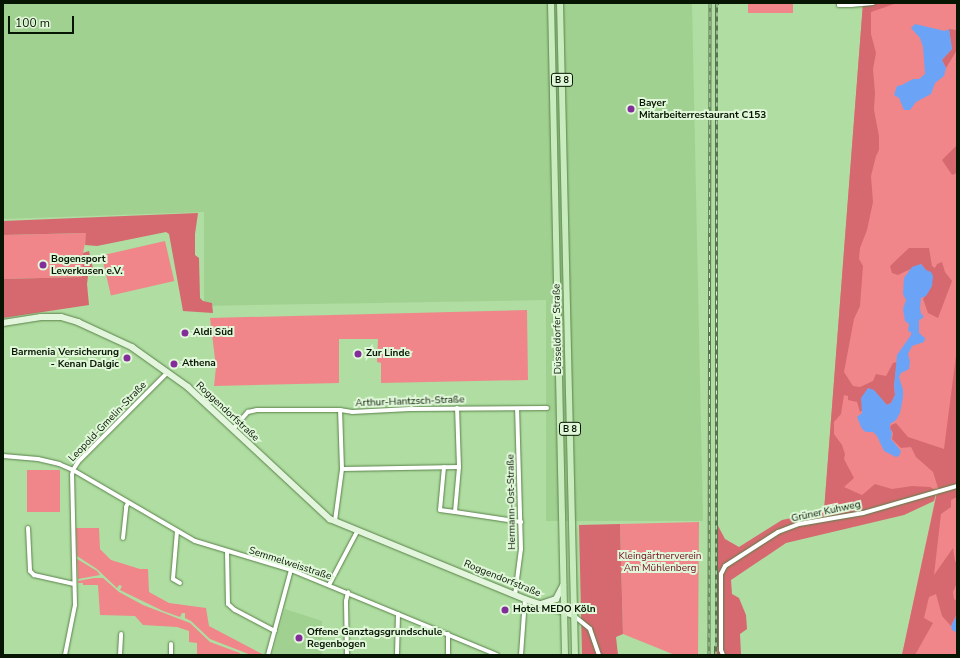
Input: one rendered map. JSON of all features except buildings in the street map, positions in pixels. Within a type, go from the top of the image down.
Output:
[{"type":"main road","name":"Düsseldorfer Straße","points":[[551,3],[565,655]]},
{"type":"main road","name":"Düsseldorfer Straße","points":[[560,3],[575,655]]},
{"type":"main road","points":[[555,158],[564,157]]},
{"type":"street","points":[[839,4],[873,3]]},
{"type":"street","name":"Roggendorfstraße","points":[[3,323],[53,316],[70,319],[133,348],[188,387],[318,510],[335,521],[514,595],[574,615]]},
{"type":"street","name":"Leopold-Gmelin-Straße","points":[[65,655],[75,614],[73,470],[78,462],[168,372]]},
{"type":"street","points":[[455,512],[458,467],[457,408]]},
{"type":"street","name":"Arthur-Hantzsch-Straße","points":[[232,429],[248,412],[257,410],[340,410],[352,412],[457,408],[547,408]]},
{"type":"street","name":"Hermann-Ost-Straße","points":[[514,595],[521,558],[518,408]]},
{"type":"street","points":[[335,521],[342,469],[340,410]]},
{"type":"street","name":"Semmelweisstraße","points":[[3,456],[49,461],[73,470],[201,544],[291,570],[348,592],[497,655]]},
{"type":"street","points":[[444,467],[440,510],[521,522]]},
{"type":"street","points":[[342,469],[458,467]]},
{"type":"street","name":"Grüner Kuhweg","points":[[723,655],[721,650],[721,574],[725,566],[778,532],[799,524],[863,513],[957,486]]},
{"type":"street","points":[[123,538],[126,507],[128,503]]},
{"type":"street","points":[[28,528],[30,571],[34,575],[74,584]]},
{"type":"street","points":[[329,585],[358,530]]},
{"type":"street","points":[[177,531],[173,579],[180,583]]},
{"type":"street","points":[[227,552],[228,604],[235,610],[275,630]]},
{"type":"street","points":[[268,655],[291,570]]},
{"type":"street","points":[[540,604],[556,599],[564,582]]},
{"type":"street","points":[[347,655],[346,601],[348,592]]},
{"type":"street","points":[[521,655],[525,599]]},
{"type":"street","points":[[397,655],[398,614]]},
{"type":"street","points":[[574,615],[590,629],[599,655]]},
{"type":"street","points":[[120,655],[121,634]]},
{"type":"street","points":[[448,634],[448,655]]},
{"type":"street","points":[[171,644],[171,655]]},
{"type":"shaded area","points":[[3,3],[692,3],[703,521],[546,521],[546,300],[204,306],[204,212],[3,219]]},
{"type":"shaded area","points":[[863,3],[897,3],[871,12],[871,34],[876,53],[873,69],[875,93],[874,110],[879,136],[879,150],[871,176],[873,202],[867,230],[860,248],[859,259],[863,266],[860,306],[854,319],[844,372],[853,386],[860,387],[873,381],[876,374],[886,376],[893,363],[897,362],[894,386],[895,395],[891,403],[887,405],[880,398],[860,412],[857,402],[848,400],[848,396],[844,395],[841,414],[834,422],[834,434],[842,445],[845,454],[844,459],[854,478],[844,487],[862,495],[875,484],[892,489],[912,486],[930,487],[937,491],[934,501],[904,515],[786,543],[731,580],[732,594],[739,598],[746,615],[747,629],[740,634],[741,654],[751,655],[716,655],[717,524],[725,539],[739,547],[782,520],[824,511]]},
{"type":"shaded area","points":[[949,29],[957,30],[957,50],[946,68],[942,60],[952,49]]},
{"type":"shaded area","points":[[957,145],[957,173],[952,175],[942,160]]},
{"type":"shaded area","points":[[198,213],[195,234],[195,255],[199,258],[200,298],[203,301],[212,303],[213,313],[183,311],[169,234],[166,232],[97,246],[85,245],[86,233],[3,235],[3,221]]},
{"type":"shaded area","points":[[909,248],[929,248],[932,266],[935,268],[937,264],[942,262],[945,272],[952,281],[938,318],[928,313],[923,299],[932,286],[926,270],[921,264],[898,275],[892,273],[890,266]]},
{"type":"shaded area","points":[[89,251],[94,273],[88,276],[87,284],[89,305],[3,318],[3,279],[82,277],[83,253]]},
{"type":"shaded area","points":[[957,348],[957,485],[939,491],[933,472],[916,457],[911,447],[901,448],[892,439],[893,433],[890,428],[891,425],[896,423],[908,437],[944,449]]},
{"type":"shaded area","points":[[957,487],[957,497],[951,500],[951,507],[941,514],[934,575],[953,548],[955,561],[957,563],[957,583],[953,592],[954,599],[957,601],[957,613],[951,626],[942,616],[936,594],[929,597],[924,618],[933,623],[915,655],[902,655],[937,493]]},
{"type":"shaded area","points":[[620,524],[623,634],[616,637],[618,655],[582,655],[579,525]]},
{"type":"shaded area","name":"Offene Ganztagsgrundschule Regenbogen","points":[[285,609],[322,621],[322,655],[272,655]]},
{"type":"green space","points":[[748,3],[793,3],[793,13],[748,13]]},
{"type":"green space","points":[[863,3],[957,3],[957,655],[902,655],[937,491],[824,512]]},
{"type":"green space","name":"Bogensport Leverkusen e.V.","points":[[87,233],[83,253],[83,277],[3,279],[3,235]]},
{"type":"green space","points":[[165,241],[174,281],[111,296],[102,256]]},
{"type":"green space","points":[[527,310],[528,380],[381,383],[381,363],[377,362],[378,339],[339,339],[339,383],[214,386],[216,367],[210,318]]},
{"type":"green space","points":[[27,470],[60,470],[60,512],[27,512]]},
{"type":"green space","name":"Kleingärtnerverein Am Mühlenberg","points":[[699,522],[698,655],[675,655],[623,634],[620,524]]},
{"type":"green space","points":[[76,528],[99,528],[100,549],[111,560],[140,569],[148,569],[149,592],[169,603],[206,608],[209,626],[264,655],[251,655],[210,639],[191,621],[185,618],[185,613],[182,613],[180,617],[163,611],[120,590],[122,586],[119,585],[117,588],[97,569],[77,556]]},
{"type":"green space","points":[[77,559],[97,571],[100,575],[78,579]]},
{"type":"green space","points":[[103,578],[119,592],[143,605],[190,623],[210,642],[240,653],[239,655],[197,655],[197,643],[189,642],[189,631],[177,627],[143,625],[135,616],[100,615],[98,585],[83,585],[83,583],[78,583],[78,581]]},
{"type":"water","points":[[915,24],[945,31],[949,29],[952,49],[942,60],[946,68],[944,76],[935,83],[931,94],[916,102],[910,110],[904,110],[899,98],[894,95],[897,86],[913,79],[919,79],[925,74],[923,47],[920,38],[911,28]]},
{"type":"water","points":[[921,264],[926,270],[931,272],[933,276],[932,286],[926,296],[921,298],[920,308],[923,318],[919,320],[919,333],[925,338],[924,342],[912,346],[908,354],[910,362],[909,369],[901,373],[899,377],[903,390],[900,413],[896,420],[890,424],[892,433],[891,439],[901,451],[899,456],[896,457],[884,451],[877,436],[873,432],[866,432],[862,429],[857,417],[862,413],[861,398],[868,388],[874,390],[887,405],[891,403],[895,395],[894,386],[897,355],[911,335],[911,332],[908,331],[909,324],[905,321],[903,309],[906,300],[903,294],[904,278],[912,267]]},
{"type":"water","points":[[957,615],[956,632],[952,630],[951,626]]},
{"type":"railway","points":[[709,655],[710,3]]},
{"type":"railway","points":[[716,655],[717,3]]},
{"type":"place","name":"Bayer Mitarbeiterrestaurant C153","points":[[631,109]]},
{"type":"place","name":"Bogensport Leverkusen e.V.","points":[[43,265]]},
{"type":"place","name":"Aldi Süd","points":[[185,333]]},
{"type":"place","name":"Zur Linde","points":[[358,354]]},
{"type":"place","name":"Barmenia Versicherung - Kenan Dalgic","points":[[127,358]]},
{"type":"place","name":"Athena","points":[[174,364]]},
{"type":"place","name":"Hotel MEDO Köln","points":[[505,610]]},
{"type":"place","name":"Offene Ganztagsgrundschule Regenbogen","points":[[299,638]]}]
